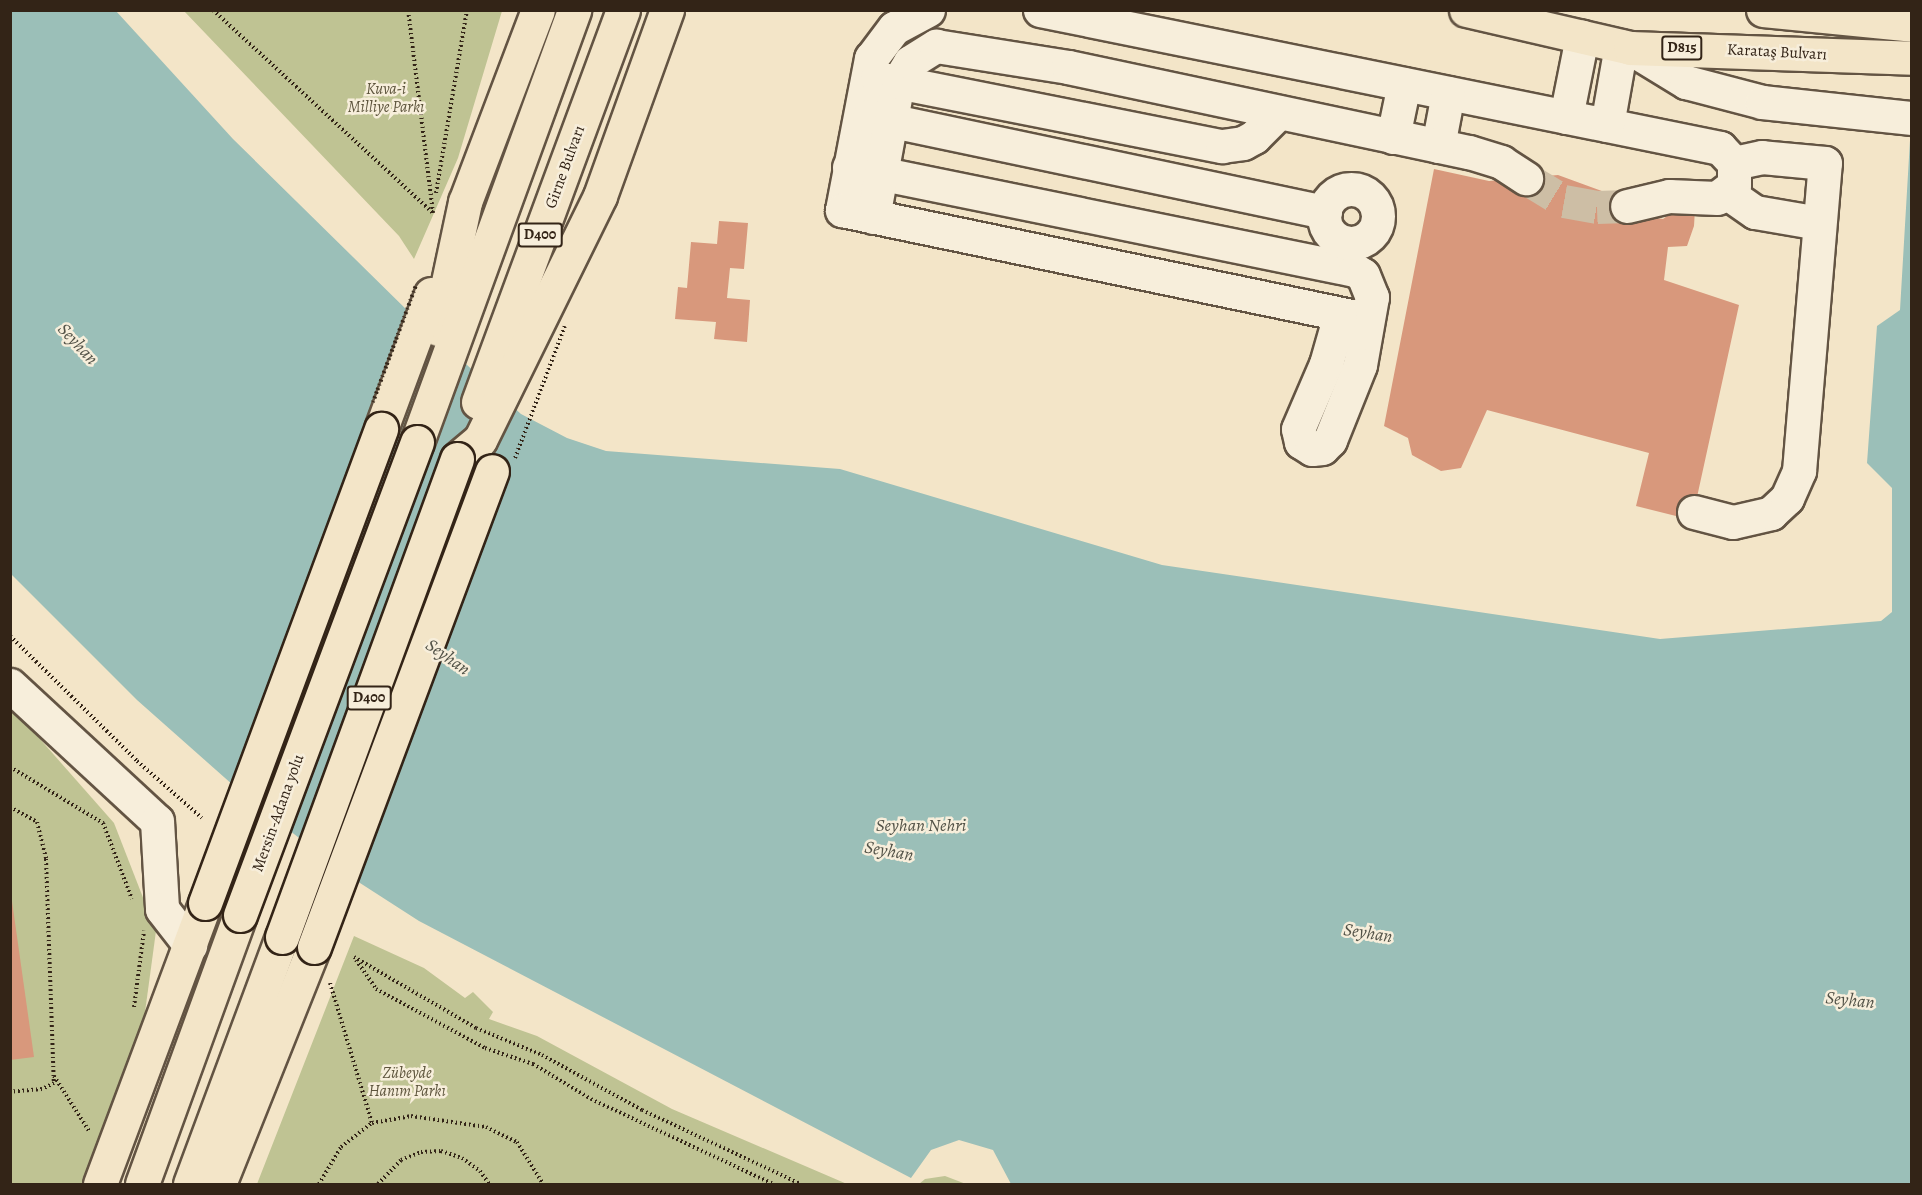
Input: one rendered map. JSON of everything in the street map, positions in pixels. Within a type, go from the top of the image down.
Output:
[{"type":"main road","points":[[512,73],[529,10]]},
{"type":"main road","points":[[100,1185],[512,73],[538,10]]},
{"type":"main road","name":"D400","points":[[417,442],[574,10]]},
{"type":"main road","name":"Girne Bulvarı","points":[[457,459],[623,10]]},
{"type":"main road","points":[[219,1185],[314,947],[492,471],[533,367],[574,282],[600,196],[642,73],[667,10]]},
{"type":"main road","points":[[642,73],[692,10]]},
{"type":"main road","name":"Karataş Bulvarı","points":[[1466,10],[1625,47],[1906,58]]},
{"type":"main road","points":[[1763,10],[1861,15],[1906,24]]},
{"type":"main road","points":[[457,459],[480,440],[600,196]]},
{"type":"main road","points":[[417,442],[411,409],[445,307],[465,202]]},
{"type":"main road","name":"Mersin-Adana yolu","points":[[142,1185],[240,915],[417,442]]},
{"type":"main road","name":"D400","points":[[190,1185],[457,459]]},
{"type":"main road","points":[[123,1185],[166,1121]]},
{"type":"main road","points":[[201,1185],[208,1139]]},
{"type":"street","points":[[849,167],[1355,270],[1372,289],[1355,317],[842,210],[849,167],[866,76],[871,58],[885,36],[904,20],[928,10]]},
{"type":"street","points":[[1040,10],[1720,148],[1730,177],[1755,212],[1819,223]]},
{"type":"street","points":[[1566,117],[1582,37]]},
{"type":"street","points":[[873,217],[898,82],[910,62],[927,50],[957,47],[1438,146],[1501,162],[1526,178]]},
{"type":"street","points":[[1607,125],[1625,47],[1686,82],[1762,102],[1909,118]]},
{"type":"street","points":[[866,76],[1222,146],[1243,143],[1254,137],[1279,112]]},
{"type":"street","points":[[1393,137],[1404,84]]},
{"type":"street","points":[[1438,146],[1448,93]]},
{"type":"street","points":[[859,114],[1325,212]]},
{"type":"street","points":[[1627,206],[1669,196],[1708,200],[1730,177],[1762,157],[1825,163],[1799,471],[1794,485],[1780,506],[1759,518],[1726,521],[1694,512]]},
{"type":"street","points":[[10,685],[157,820],[162,909],[190,945]]},
{"type":"street","points":[[230,1185],[252,1102]]},
{"type":"path","points":[[213,10],[433,213]]},
{"type":"path","points":[[408,10],[433,213]]},
{"type":"path","points":[[433,213],[467,10]]},
{"type":"path","points":[[10,636],[137,761],[202,818]]},
{"type":"path","points":[[10,767],[103,823],[136,910]]},
{"type":"path","points":[[10,807],[37,822],[46,859],[54,1076],[54,1083],[42,1089],[10,1092]]},
{"type":"path","points":[[133,1012],[144,932],[140,921]]},
{"type":"path","points":[[773,1185],[591,1099],[533,1064],[485,1048],[376,989],[354,957],[476,1028],[542,1055],[642,1110],[801,1185]]},
{"type":"path","points":[[329,979],[372,1123]]},
{"type":"path","points":[[54,1076],[95,1139]]},
{"type":"path","points":[[319,1185],[341,1147],[372,1123],[411,1116],[486,1126],[517,1142],[543,1185]]},
{"type":"path","points":[[378,1185],[402,1160],[421,1152],[441,1151],[462,1158],[480,1171],[489,1185]]},
{"type":"green space","name":"Kuva-i Milliye Parkı","points":[[184,11],[502,11],[458,158],[414,259],[399,236]]},
{"type":"green space","points":[[10,705],[114,823],[156,931],[140,1049],[90,1184],[11,1184]]},
{"type":"green space","name":"Zübeyde Hanım Parkı","points":[[354,936],[424,968],[465,998],[473,992],[493,1012],[489,1019],[537,1036],[672,1109],[847,1184],[257,1184]]},
{"type":"green space","points":[[945,1176],[966,1184],[919,1184],[925,1179]]},
{"type":"water","name":"Seyhan Nehri","points":[[10,11],[116,11],[233,139],[413,316],[521,414],[567,438],[606,451],[840,469],[1162,565],[1660,639],[1881,621],[1892,612],[1892,488],[1867,463],[1877,326],[1900,310],[1911,123],[1911,1184],[1011,1184],[993,1150],[959,1140],[931,1150],[911,1178],[419,921],[346,874],[251,801],[137,700],[11,574]]},
{"type":"building","points":[[1434,169],[1489,181],[1558,175],[1610,194],[1641,215],[1663,219],[1680,207],[1695,209],[1694,226],[1687,246],[1668,247],[1664,280],[1739,305],[1692,520],[1636,506],[1649,453],[1487,410],[1461,468],[1441,471],[1412,455],[1408,438],[1384,426]]},
{"type":"building","points":[[719,221],[748,223],[744,269],[730,268],[727,298],[750,300],[747,342],[714,339],[716,322],[675,319],[678,287],[687,288],[691,242],[717,244]]},
{"type":"building","points":[[10,887],[34,1057],[10,1060]]},
{"type":"tunnel","points":[[1526,178],[1564,201],[1597,207],[1627,206]]},
{"type":"water label","name":"Seyhan","points":[[78,344]]},
{"type":"water label","name":"Seyhan","points":[[448,657]]},
{"type":"water label","name":"Seyhan","points":[[889,851]]},
{"type":"water label","name":"Seyhan","points":[[1368,933]]},
{"type":"water label","name":"Seyhan","points":[[1850,1000]]}]
